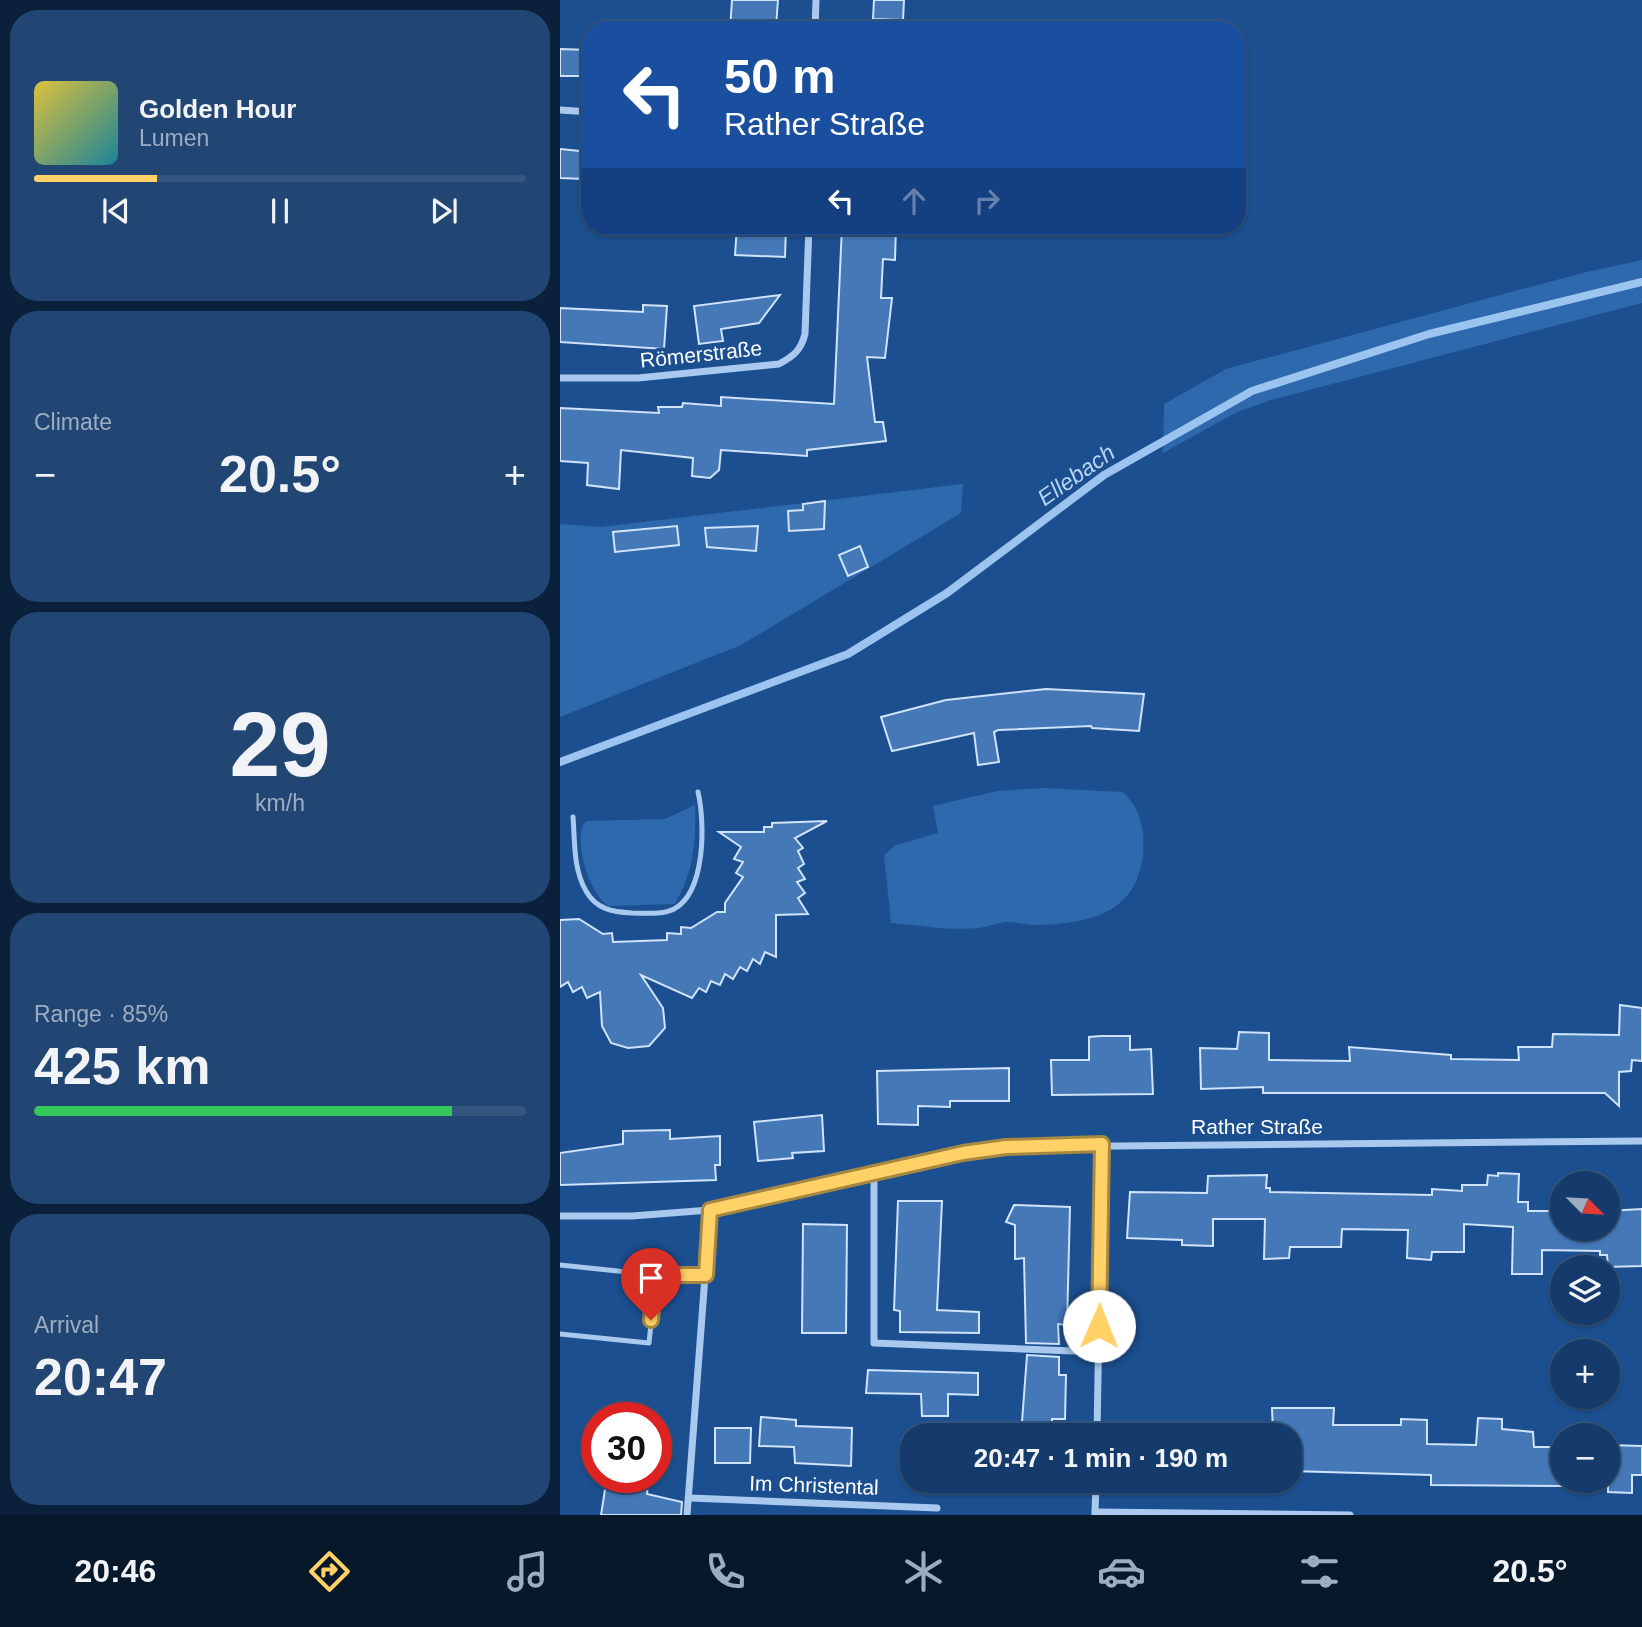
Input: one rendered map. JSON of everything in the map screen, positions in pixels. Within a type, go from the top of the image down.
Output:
[{"type":"street","points":[[815,21],[816,0]]},
{"type":"street","points":[[560,110],[581,111]]},
{"type":"street","name":"Römerstraße","points":[[560,377],[638,378],[681,375],[779,363],[794,356],[802,348],[805,334],[808,235]]},
{"type":"street","name":"Rather Straße","points":[[560,1216],[632,1216],[710,1210],[744,1204],[874,1170],[1006,1147],[1102,1144],[1642,1142]]},
{"type":"street","points":[[1097,1423],[1102,1144]]},
{"type":"street","points":[[874,1170],[874,1343],[1099,1352]]},
{"type":"street","points":[[687,1515],[710,1210]]},
{"type":"street","points":[[1096,1493],[1095,1513],[1350,1515]]},
{"type":"street","name":"Im Christental","points":[[690,1498],[937,1508]]},
{"type":"lane","points":[[573,817],[575,862],[584,889],[591,899],[603,909],[616,912],[668,912],[685,899],[701,858],[703,812],[698,792]]},
{"type":"lane","points":[[560,1265],[656,1275],[706,1275]]},
{"type":"lane","points":[[560,1334],[649,1343],[656,1275]]},
{"type":"shaded area","points":[[1642,260],[1642,303],[1271,400],[1237,412],[1163,453],[1164,404],[1226,369],[1582,273]]},
{"type":"shaded area","points":[[963,484],[961,513],[741,645],[560,717],[560,524],[601,527]]},
{"type":"shaded area","points":[[1044,788],[1122,792],[1134,805],[1142,828],[1143,855],[1139,875],[1121,902],[1093,917],[1059,924],[1008,922],[981,928],[956,929],[891,923],[884,855],[896,845],[938,833],[933,806],[997,791]]},
{"type":"shaded area","points":[[695,805],[690,868],[675,904],[609,906],[602,900],[589,879],[582,852],[582,829],[586,821],[665,819]]},
{"type":"building","points":[[732,0],[778,0],[776,21],[731,21]]},
{"type":"building","points":[[874,0],[904,0],[903,20],[873,19]]},
{"type":"building","points":[[560,49],[581,50],[581,76],[560,76]]},
{"type":"building","points":[[560,149],[581,151],[581,179],[560,178]]},
{"type":"building","points":[[736,235],[786,235],[785,257],[735,255]]},
{"type":"building","points":[[842,235],[896,235],[895,260],[883,259],[881,298],[892,298],[885,358],[867,357],[875,422],[883,422],[886,441],[807,450],[807,456],[721,450],[719,470],[710,478],[692,476],[693,458],[621,450],[619,489],[587,485],[588,463],[560,461],[560,408],[659,413],[658,407],[682,407],[683,403],[721,406],[721,397],[834,404]]},
{"type":"building","points":[[780,295],[759,323],[721,329],[723,341],[699,344],[694,306]]},
{"type":"building","points":[[643,305],[667,306],[664,349],[560,342],[560,308],[643,312]]},
{"type":"building","points":[[825,501],[824,529],[789,531],[788,511],[803,510],[803,504]]},
{"type":"building","points":[[677,526],[679,545],[615,552],[613,532]]},
{"type":"building","points":[[758,526],[756,551],[707,547],[705,528]]},
{"type":"building","points":[[860,546],[868,567],[848,576],[839,555]]},
{"type":"building","points":[[1046,689],[1144,694],[1139,731],[1091,726],[998,730],[994,732],[999,762],[978,765],[974,733],[892,751],[881,717],[946,700]]},
{"type":"building","points":[[827,821],[795,838],[803,848],[798,851],[804,864],[798,868],[805,879],[797,882],[805,893],[798,898],[808,914],[776,915],[776,957],[765,952],[760,964],[753,959],[747,971],[740,967],[733,979],[725,974],[720,985],[711,981],[706,992],[699,988],[692,998],[641,975],[663,1008],[665,1028],[649,1046],[628,1048],[611,1043],[602,1026],[600,992],[587,998],[582,987],[573,992],[568,982],[560,987],[560,920],[579,919],[603,934],[612,933],[613,942],[667,940],[667,933],[681,934],[681,927],[691,928],[717,912],[725,912],[725,903],[743,877],[736,873],[743,862],[734,859],[741,847],[719,832],[764,832],[764,827],[772,827],[772,823]]},
{"type":"building","points":[[1620,1005],[1642,1008],[1642,1061],[1632,1060],[1631,1071],[1619,1072],[1619,1106],[1605,1093],[1263,1093],[1263,1087],[1201,1089],[1200,1048],[1237,1049],[1239,1032],[1269,1033],[1269,1060],[1350,1061],[1349,1047],[1451,1055],[1451,1059],[1519,1060],[1518,1047],[1552,1047],[1553,1034],[1619,1035]]},
{"type":"building","points":[[1130,1036],[1130,1050],[1151,1049],[1153,1094],[1052,1095],[1051,1060],[1089,1060],[1089,1037]]},
{"type":"building","points":[[1009,1068],[1009,1101],[950,1101],[950,1107],[918,1106],[918,1125],[878,1124],[877,1071]]},
{"type":"building","points":[[822,1115],[824,1151],[792,1153],[793,1158],[758,1161],[754,1122]]},
{"type":"building","points":[[670,1130],[670,1139],[720,1136],[720,1165],[715,1165],[716,1180],[560,1185],[560,1153],[623,1144],[623,1131]]},
{"type":"building","points":[[1498,1173],[1519,1174],[1518,1202],[1528,1202],[1528,1211],[1550,1211],[1550,1241],[1620,1241],[1620,1210],[1642,1209],[1642,1266],[1620,1267],[1620,1255],[1600,1255],[1600,1251],[1542,1250],[1542,1274],[1512,1274],[1513,1227],[1464,1224],[1464,1252],[1432,1252],[1431,1260],[1407,1258],[1408,1230],[1342,1229],[1341,1247],[1290,1247],[1289,1258],[1264,1259],[1265,1219],[1213,1219],[1213,1246],[1182,1245],[1182,1240],[1127,1238],[1130,1192],[1207,1193],[1208,1176],[1267,1175],[1266,1188],[1270,1188],[1270,1192],[1432,1195],[1432,1189],[1462,1191],[1462,1185],[1487,1185],[1488,1175],[1498,1176]]},
{"type":"building","points":[[898,1201],[942,1201],[937,1310],[979,1312],[979,1333],[900,1332],[900,1311],[894,1310]]},
{"type":"building","points":[[1014,1205],[1070,1207],[1067,1325],[1058,1324],[1059,1344],[1026,1343],[1024,1258],[1015,1259],[1015,1225],[1006,1222]]},
{"type":"building","points":[[803,1224],[847,1225],[846,1333],[802,1333]]},
{"type":"building","points":[[1027,1355],[1059,1357],[1059,1375],[1066,1375],[1065,1419],[1052,1419],[1052,1423],[1022,1423]]},
{"type":"building","points":[[868,1370],[978,1373],[978,1395],[948,1394],[948,1416],[922,1416],[921,1394],[866,1393]]},
{"type":"building","points":[[1272,1408],[1334,1408],[1333,1425],[1401,1425],[1401,1419],[1427,1420],[1427,1444],[1476,1445],[1478,1418],[1502,1419],[1502,1429],[1533,1432],[1534,1447],[1550,1447],[1550,1486],[1431,1485],[1431,1475],[1302,1471],[1302,1423],[1273,1423]]},
{"type":"building","points":[[761,1417],[796,1420],[796,1426],[852,1428],[851,1466],[795,1463],[794,1447],[759,1446]]},
{"type":"building","points":[[715,1428],[751,1428],[750,1463],[715,1463]]},
{"type":"building","points":[[1620,1445],[1642,1446],[1642,1475],[1632,1475],[1632,1493],[1620,1492]]},
{"type":"building","points":[[604,1493],[647,1493],[682,1502],[681,1515],[601,1515]]},
{"type":"waterway","name":"Ellebach","points":[[560,762],[848,654],[947,593],[1104,475],[1252,391],[1429,334],[1642,282]]},
{"type":"route","points":[[651,1320],[656,1275],[706,1275],[710,1210],[744,1204],[874,1170],[963,1153],[1006,1147],[1102,1144],[1099,1326]]}]
